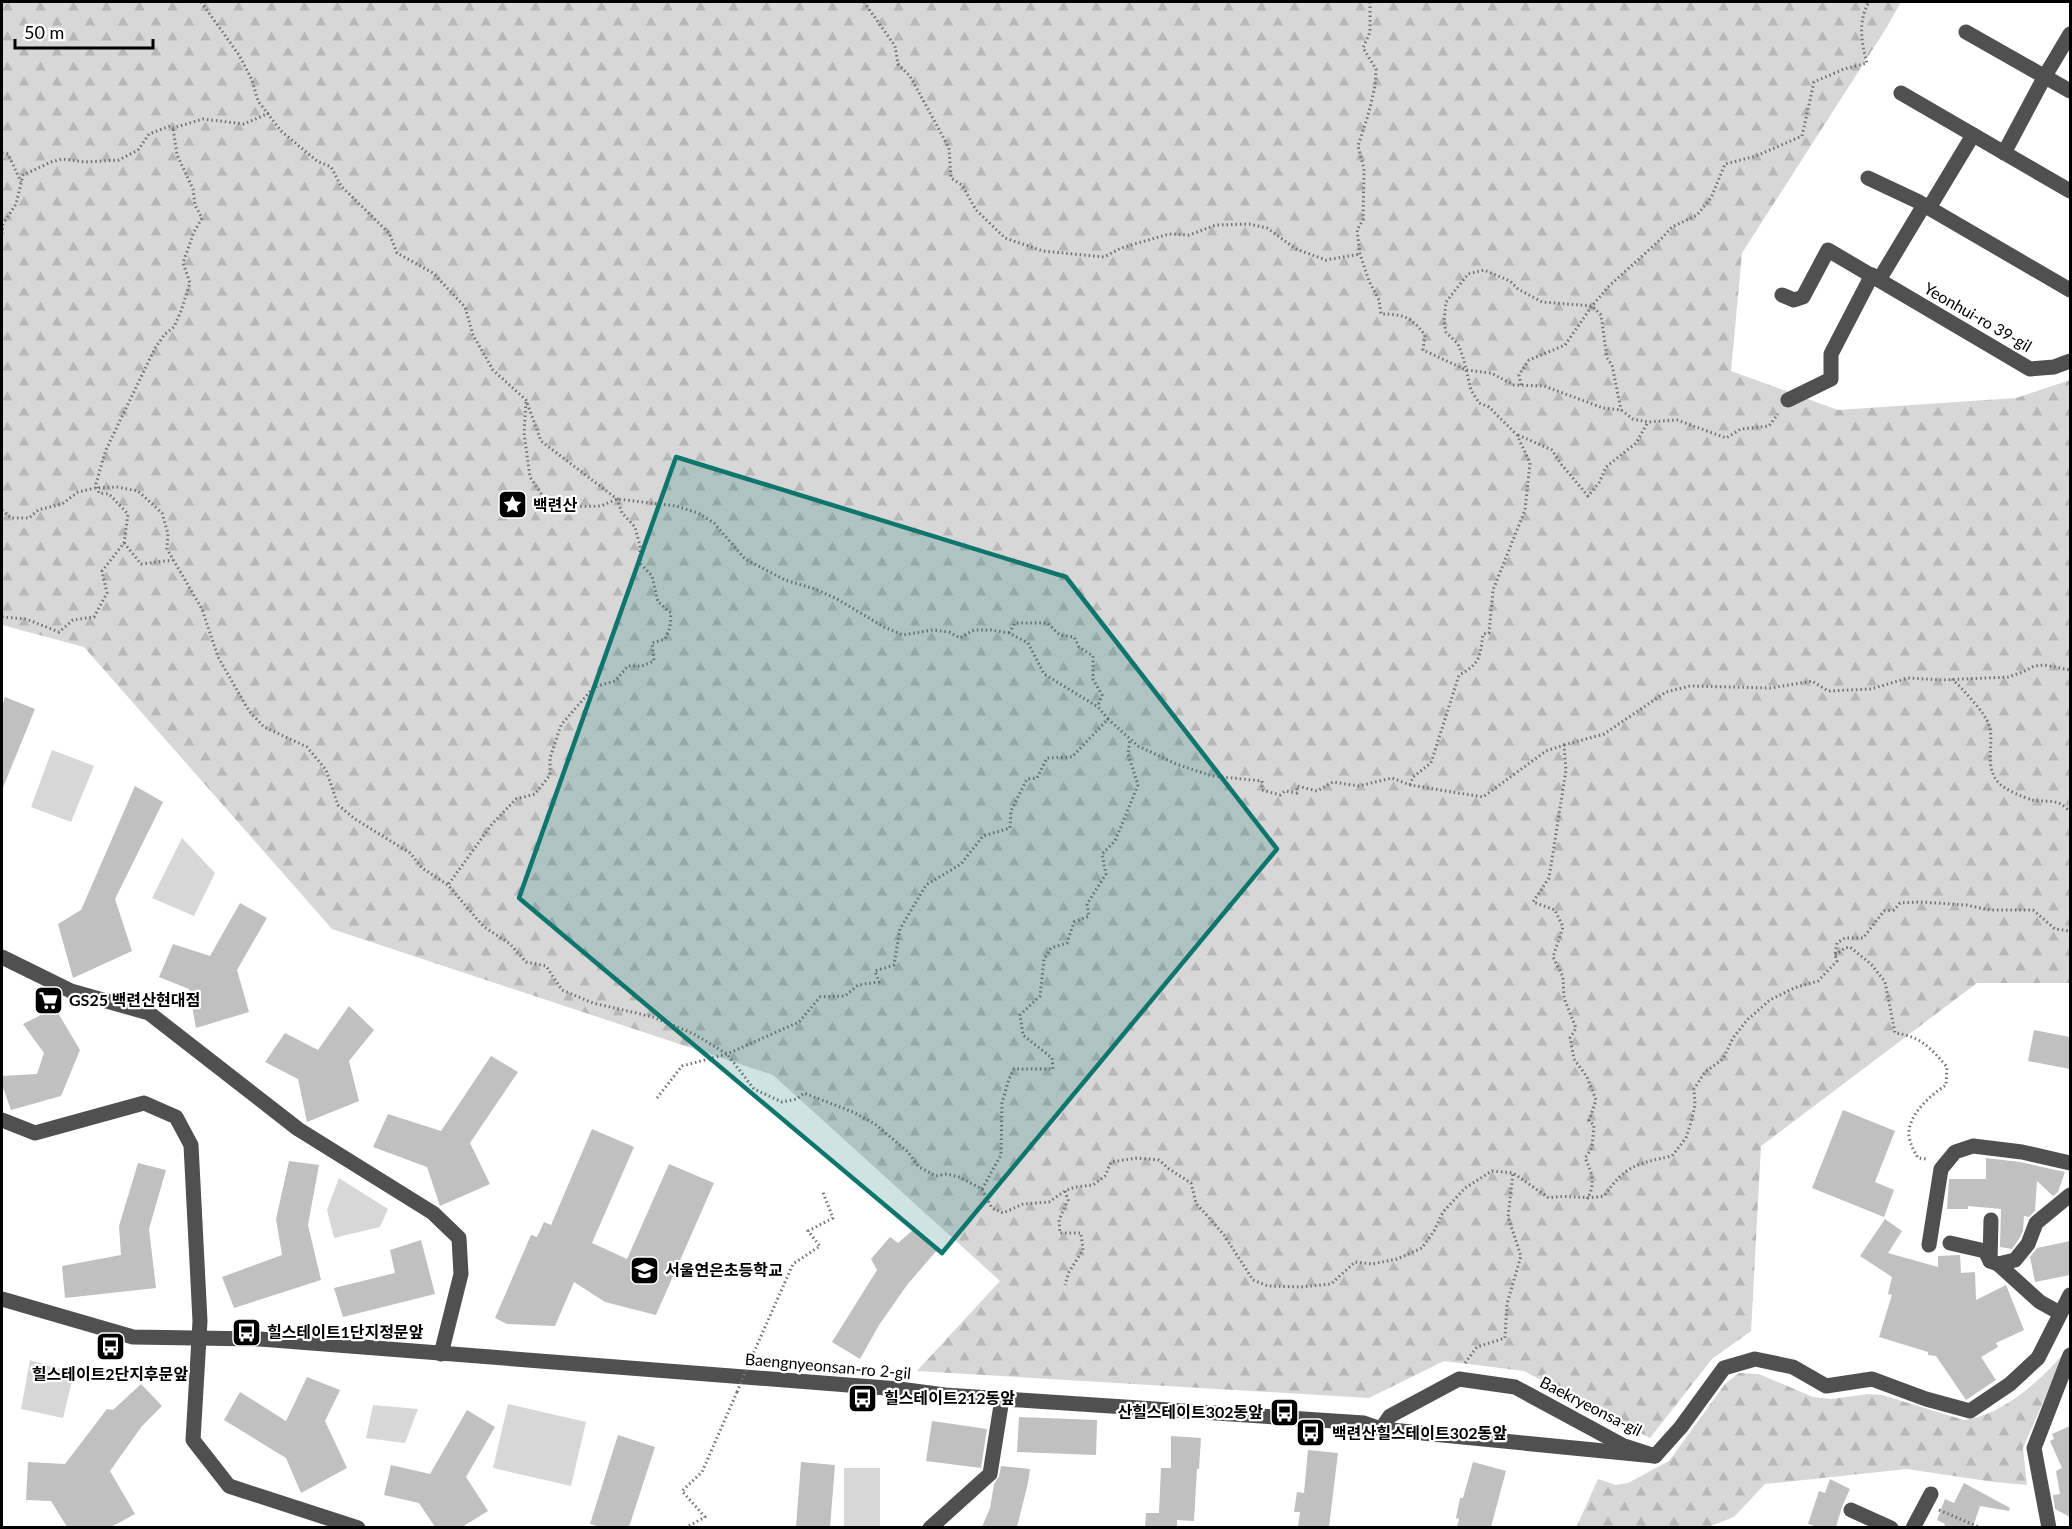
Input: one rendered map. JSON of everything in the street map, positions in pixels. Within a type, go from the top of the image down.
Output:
[{"type":"street","points":[[1966,32],[2070,91]]},
{"type":"street","points":[[2004,153],[2070,34]]},
{"type":"street","points":[[1901,93],[2070,192]]},
{"type":"street","points":[[1788,400],[1831,379],[1831,354],[1876,278],[1927,207],[1973,135]]},
{"type":"street","points":[[1868,178],[1927,207],[2068,284]]},
{"type":"street","name":"Yeonhui-ro 39-gil","points":[[1782,295],[1794,300],[1803,297],[1828,250],[2030,369],[2054,367],[2070,361]]},
{"type":"street","points":[[2,957],[71,991],[149,1013],[298,1129],[432,1213],[459,1239],[462,1274],[441,1354]]},
{"type":"street","points":[[2,1120],[35,1133],[144,1103],[176,1117],[191,1145],[200,1321],[193,1440],[229,1486],[358,1527]]},
{"type":"street","points":[[1929,1245],[1941,1169],[1954,1152],[1973,1146],[2022,1152],[2070,1163]]},
{"type":"street","points":[[1994,1263],[2016,1260],[2028,1244],[2036,1223],[2070,1195]]},
{"type":"street","points":[[1991,1220],[1994,1263]]},
{"type":"street","points":[[1950,1243],[1985,1251],[1994,1263],[2040,1302],[2060,1313]]},
{"type":"street","name":"Baekryeonsa-gil","points":[[1457,1380],[1515,1388],[1624,1446],[1655,1456],[1682,1427],[1724,1368],[1755,1359],[1793,1366],[1826,1386],[1872,1379],[1926,1399],[1970,1411],[2010,1384],[2038,1358],[2070,1296]]},
{"type":"street","name":"Baengnyeonsan-ro 2-gil","points":[[2,1299],[133,1337],[260,1339],[899,1389],[945,1395],[1364,1423],[1381,1429],[1655,1456]]},
{"type":"street","points":[[2049,1527],[2034,1448],[2070,1355]]},
{"type":"street","points":[[1381,1429],[1390,1416],[1457,1380]]},
{"type":"street","points":[[930,1527],[990,1474],[1002,1399]]},
{"type":"street","points":[[1913,1527],[1929,1500]]},
{"type":"street","points":[[1851,1510],[1896,1527]]},
{"type":"path","points":[[864,2],[894,46],[898,64],[910,76],[949,148],[951,178],[962,185],[976,210],[1005,238],[1043,251],[1104,257],[1121,248],[1168,234],[1189,235],[1216,225],[1249,225],[1267,228],[1296,249],[1326,260],[1360,254]]},
{"type":"path","points":[[1370,2],[1370,32],[1363,48],[1376,69],[1373,94],[1358,146],[1364,170],[1363,220],[1358,231],[1360,254],[1369,281],[1379,300],[1381,314],[1400,314],[1415,322],[1425,335],[1423,350],[1466,370],[1491,373],[1514,385],[1544,386],[1603,408],[1621,410],[1633,419],[1648,422],[1677,420],[1726,438],[1741,429],[1769,426],[1788,400]]},
{"type":"path","points":[[1521,385],[1519,375],[1529,360],[1565,345],[1608,287],[1661,239],[1672,226],[1697,214],[1711,198],[1725,164],[1756,156],[1802,136],[1814,82],[1844,69],[1867,63],[1862,44],[1863,11],[1868,2]]},
{"type":"path","points":[[203,3],[239,56],[252,80],[258,101],[281,131],[298,147],[331,167],[341,186],[389,233],[397,254],[433,273],[465,307],[473,335],[493,370],[526,400],[541,441],[617,499],[622,513],[635,527],[640,546],[640,562],[652,576],[658,602],[671,613],[670,628],[665,639],[652,643],[654,661],[642,666],[628,666],[615,681],[594,687],[561,725],[550,758],[549,775],[535,794],[516,799],[492,824],[448,885]]},
{"type":"path","points":[[2,234],[3,224],[16,204],[23,175],[59,160],[90,162],[119,160],[138,150],[149,134],[167,127],[172,128],[203,119],[244,124],[269,113]]},
{"type":"path","points":[[2,617],[26,619],[59,632],[73,620],[94,617],[108,593],[102,571],[124,543],[128,514],[109,494],[99,493],[96,483],[114,431],[155,348],[165,334],[174,327],[190,283],[183,263],[194,232],[202,218],[195,206],[194,189],[177,155],[172,128]]},
{"type":"path","points":[[2,153],[8,154],[21,182]]},
{"type":"path","points":[[1410,785],[1413,777],[1431,763],[1459,675],[1472,668],[1480,656],[1483,634],[1489,633],[1493,590],[1525,510],[1530,464],[1517,435],[1489,407],[1479,403],[1471,390],[1461,351],[1446,332],[1444,322],[1446,302],[1467,274],[1484,270],[1499,275],[1542,302],[1592,306],[1601,315],[1607,358],[1612,365],[1621,410]]},
{"type":"path","points":[[526,400],[524,433],[530,477],[546,501],[565,507],[601,506],[617,499],[676,506],[698,513],[714,523],[745,560],[785,580],[815,589],[837,599],[884,627],[903,635],[933,630],[949,632],[960,638],[974,630],[1009,633],[1028,643],[1044,674],[1095,705],[1138,746],[1212,776],[1262,781],[1262,790],[1280,795],[1285,790],[1297,793],[1297,786],[1317,791],[1333,782],[1359,786],[1392,778],[1410,785],[1483,797],[1546,751],[1604,734],[1666,692],[1690,686],[1772,688],[1812,681],[1828,691],[1870,689],[1908,678],[1942,680],[2008,677],[2034,666],[2044,665],[2070,670]]},
{"type":"path","points":[[1517,435],[1552,450],[1588,496],[1599,483],[1606,467],[1636,443],[1648,422]]},
{"type":"path","points":[[2,510],[11,518],[29,518],[39,510],[62,504],[78,492],[117,487],[138,492],[162,513],[168,534],[167,549],[202,609],[218,657],[249,711],[264,727],[307,747],[326,770],[338,805],[355,819],[410,853],[422,868],[448,885],[483,926],[510,944],[526,962],[546,966],[562,990],[593,1003],[652,1017],[694,1034],[727,1054],[754,1089],[782,1102],[797,1099],[804,1093],[853,1112],[875,1124],[907,1151],[919,1167],[936,1176],[947,1174],[959,1177],[982,1189],[992,1208],[1003,1213],[1023,1204],[1049,1202],[1065,1191],[1093,1185],[1105,1176],[1111,1162],[1137,1158],[1159,1160],[1191,1183],[1196,1203],[1224,1235],[1253,1281],[1268,1286],[1301,1287],[1331,1284],[1355,1262],[1372,1264],[1397,1259],[1422,1248],[1443,1212],[1465,1188],[1492,1171],[1513,1173],[1549,1198],[1562,1195],[1587,1199],[1604,1196],[1616,1179],[1626,1170],[1641,1163],[1672,1156],[1686,1138],[1695,1105],[1694,1089],[1705,1072],[1723,1059],[1733,1038],[1747,1020],[1770,1000],[1794,988],[1818,981],[1837,961],[1835,955],[1837,943],[1845,938],[1863,938],[1884,911],[1894,910],[1900,903],[1943,903],[1990,910],[2033,910],[2055,929],[2070,931]]},
{"type":"path","points":[[124,543],[141,564],[173,560]]},
{"type":"path","points":[[1009,633],[1015,623],[1047,623],[1060,635],[1074,638],[1079,646],[1093,656],[1093,679],[1102,694],[1099,704],[1095,705]]},
{"type":"path","points":[[1950,678],[1982,711],[1989,723],[1991,736],[1989,757],[1992,773],[2000,785],[2032,800],[2060,803],[2070,811]]},
{"type":"path","points":[[657,1098],[681,1066],[727,1054],[799,1022],[820,998],[845,996],[858,985],[879,982],[876,971],[894,965],[900,929],[926,885],[961,864],[984,836],[1010,828],[1011,811],[1027,779],[1037,778],[1047,758],[1072,757],[1108,719]]},
{"type":"path","points":[[982,1189],[1001,1155],[1002,1103],[1014,1069],[1053,1069],[1052,1058],[1023,1035],[1020,1015],[1040,996],[1044,959],[1051,948],[1067,943],[1074,922],[1089,916],[1087,904],[1106,874],[1102,854],[1114,841],[1138,785],[1128,754],[1130,739]]},
{"type":"path","points":[[1564,746],[1566,770],[1549,878],[1533,902],[1555,910],[1563,927],[1553,957],[1563,977],[1564,998],[1576,1028],[1570,1038],[1574,1059],[1587,1077],[1596,1100],[1589,1121],[1594,1125],[1592,1148],[1585,1158],[1593,1174],[1592,1192],[1587,1199]]},
{"type":"path","points":[[1835,955],[1850,947],[1871,964],[1885,982],[1894,1032],[1905,1034],[1929,1045],[1947,1067],[1946,1084],[1932,1094],[1915,1113],[1908,1134],[1918,1158],[1935,1158]]},
{"type":"path","points":[[1457,1380],[1457,1370],[1470,1358],[1477,1347],[1505,1338],[1507,1304],[1521,1256],[1508,1217],[1513,1173]]},
{"type":"path","points":[[685,1527],[705,1517],[682,1491],[702,1472],[793,1264],[820,1246],[808,1231],[833,1218],[822,1190]]},
{"type":"path","points":[[1065,1191],[1068,1200],[1059,1220],[1060,1233],[1081,1233],[1083,1250],[1069,1272],[1065,1285]]},
{"type":"path","points":[[1929,1500],[1981,1527]]},
{"type":"highlighted area","points":[[676,457],[1066,577],[1277,849],[942,1253],[519,898]]},
{"type":"green space","points":[[2,2],[1901,2],[1742,253],[1731,371],[1838,410],[2016,398],[2070,380],[2070,983],[1977,983],[1761,1146],[1751,1331],[1712,1359],[1650,1438],[1524,1371],[1444,1361],[1369,1398],[917,1371],[1000,1281],[773,1075],[332,929],[84,647],[2,625]]},
{"type":"green space","points":[[52,750],[94,766],[71,822],[31,807]]},
{"type":"green space","points":[[182,838],[215,873],[194,916],[152,898]]},
{"type":"green space","points":[[339,1178],[388,1209],[380,1227],[334,1238],[327,1210]]},
{"type":"green space","points":[[2065,1352],[2023,1448],[2027,1485],[1907,1469],[1765,1484],[1734,1517],[1708,1527],[1576,1528],[1598,1479],[1616,1485],[1628,1483],[1669,1461],[1725,1384],[1739,1373],[1759,1374],[1813,1397],[1831,1399],[1869,1394],[1882,1395],[1964,1420],[1979,1417],[2007,1404],[2032,1385]]},
{"type":"green space","points":[[30,1360],[74,1373],[63,1418],[21,1409]]},
{"type":"green space","points":[[508,1404],[586,1422],[571,1486],[493,1468]]},
{"type":"green space","points":[[373,1405],[418,1409],[405,1443],[366,1438]]},
{"type":"green space","points":[[844,1468],[880,1468],[880,1527],[844,1527]]},
{"type":"building","points":[[5,697],[35,709],[2,790],[2,706]]},
{"type":"building","points":[[135,786],[163,802],[115,899],[132,951],[73,978],[58,924],[81,910]]},
{"type":"building","points":[[240,903],[267,918],[237,970],[249,1012],[196,1028],[189,989],[159,977],[173,944],[210,956]]},
{"type":"building","points":[[349,1006],[374,1030],[349,1061],[359,1101],[307,1122],[298,1079],[265,1062],[285,1033],[318,1050]]},
{"type":"building","points":[[55,1008],[80,1050],[61,1096],[11,1110],[2,1085],[2,1076],[37,1074],[44,1053],[23,1024]]},
{"type":"building","points":[[2034,1030],[2070,1037],[2070,1069],[2028,1061]]},
{"type":"building","points":[[491,1056],[518,1072],[470,1143],[490,1184],[440,1206],[427,1167],[373,1147],[388,1114],[441,1131]]},
{"type":"building","points":[[1843,1110],[1895,1131],[1875,1182],[1894,1190],[1884,1217],[1812,1188]]},
{"type":"building","points":[[592,1129],[634,1147],[592,1243],[627,1259],[669,1164],[714,1183],[656,1315],[605,1302],[574,1282],[555,1326],[507,1324],[495,1318],[531,1235],[537,1237],[544,1222],[551,1225]]},
{"type":"building","points":[[1986,1158],[2020,1162],[2065,1172],[2058,1192],[2053,1196],[2037,1181],[2035,1211],[2029,1217],[2024,1216],[2023,1231],[2012,1249],[2000,1247],[2001,1209],[1968,1206],[1968,1209],[1947,1209],[1949,1179],[1986,1179]]},
{"type":"building","points":[[289,1161],[319,1165],[308,1225],[321,1280],[234,1308],[222,1277],[282,1255],[276,1219]]},
{"type":"building","points":[[138,1163],[166,1170],[149,1229],[156,1288],[65,1298],[62,1266],[121,1255],[119,1226]]},
{"type":"building","points":[[1885,1219],[1902,1231],[1888,1253],[1938,1267],[1938,1256],[1960,1255],[1961,1273],[1975,1272],[1976,1300],[2006,1285],[2024,1330],[1996,1343],[1998,1347],[1981,1357],[1996,1380],[1966,1400],[1936,1356],[1879,1337],[1892,1295],[1888,1294],[1892,1277],[1860,1256]]},
{"type":"building","points":[[914,1229],[938,1249],[907,1285],[879,1325],[860,1359],[832,1342],[877,1270],[871,1259],[890,1237],[898,1243]]},
{"type":"building","points":[[421,1240],[435,1294],[343,1317],[334,1288],[395,1273],[390,1250]]},
{"type":"building","points":[[2070,1241],[2070,1275],[2035,1282],[2030,1257],[2037,1248]]},
{"type":"building","points":[[307,1377],[340,1390],[325,1421],[347,1468],[301,1493],[286,1458],[224,1420],[240,1392],[286,1421]]},
{"type":"building","points":[[141,1384],[162,1406],[142,1426],[110,1471],[135,1514],[111,1527],[67,1527],[51,1501],[26,1500],[28,1462],[65,1464],[107,1409],[113,1410]]},
{"type":"building","points":[[467,1410],[495,1427],[466,1477],[488,1511],[462,1527],[435,1527],[419,1503],[384,1495],[391,1465],[430,1474]]},
{"type":"building","points":[[1019,1417],[1097,1420],[1096,1455],[1017,1452]]},
{"type":"building","points":[[932,1421],[987,1429],[981,1468],[926,1461]]},
{"type":"building","points":[[2070,1426],[2070,1517],[2055,1509],[2053,1495],[2060,1494],[2056,1471],[2062,1468],[2050,1441],[2054,1439],[2052,1434]]},
{"type":"building","points":[[618,1435],[655,1447],[629,1527],[601,1527],[590,1524]]},
{"type":"building","points":[[1171,1436],[1201,1438],[1194,1521],[1177,1520],[1177,1527],[1145,1527],[1146,1513],[1159,1513],[1161,1468],[1171,1468]]},
{"type":"building","points":[[1308,1450],[1338,1453],[1329,1527],[1298,1527],[1300,1512],[1294,1512],[1297,1492],[1304,1493]]},
{"type":"building","points":[[801,1462],[835,1465],[830,1527],[796,1527]]},
{"type":"building","points":[[1473,1462],[1506,1471],[1491,1527],[1457,1527],[1459,1519],[1456,1518],[1460,1498],[1463,1498]]},
{"type":"building","points":[[1001,1466],[1030,1469],[1017,1527],[982,1527],[990,1508],[994,1484]]},
{"type":"building","points":[[1830,1479],[1850,1489],[1836,1527],[1818,1527],[1808,1524],[1819,1491],[1825,1493]]},
{"type":"building","points":[[1964,1483],[2010,1508],[2009,1511],[1980,1506],[1973,1527],[1944,1527],[1945,1524],[1937,1520],[1945,1499],[1954,1503]]},
{"type":"place","name":"백련산","points":[[512,505]]},
{"type":"place","name":"GS25 백련산현대점","points":[[48,1000]]},
{"type":"place","name":"서울연은초등학교","points":[[644,1270]]},
{"type":"place","name":"힐스테이트1단지정문앞","points":[[246,1332]]},
{"type":"place","name":"힐스테이트2단지후문앞","points":[[110,1346]]},
{"type":"place","name":"힐스테이트212동앞","points":[[863,1398]]},
{"type":"place","name":"산힐스테이트302동앞","points":[[1284,1412]]},
{"type":"place","name":"백련산힐스테이트302동앞","points":[[1311,1433]]}]
